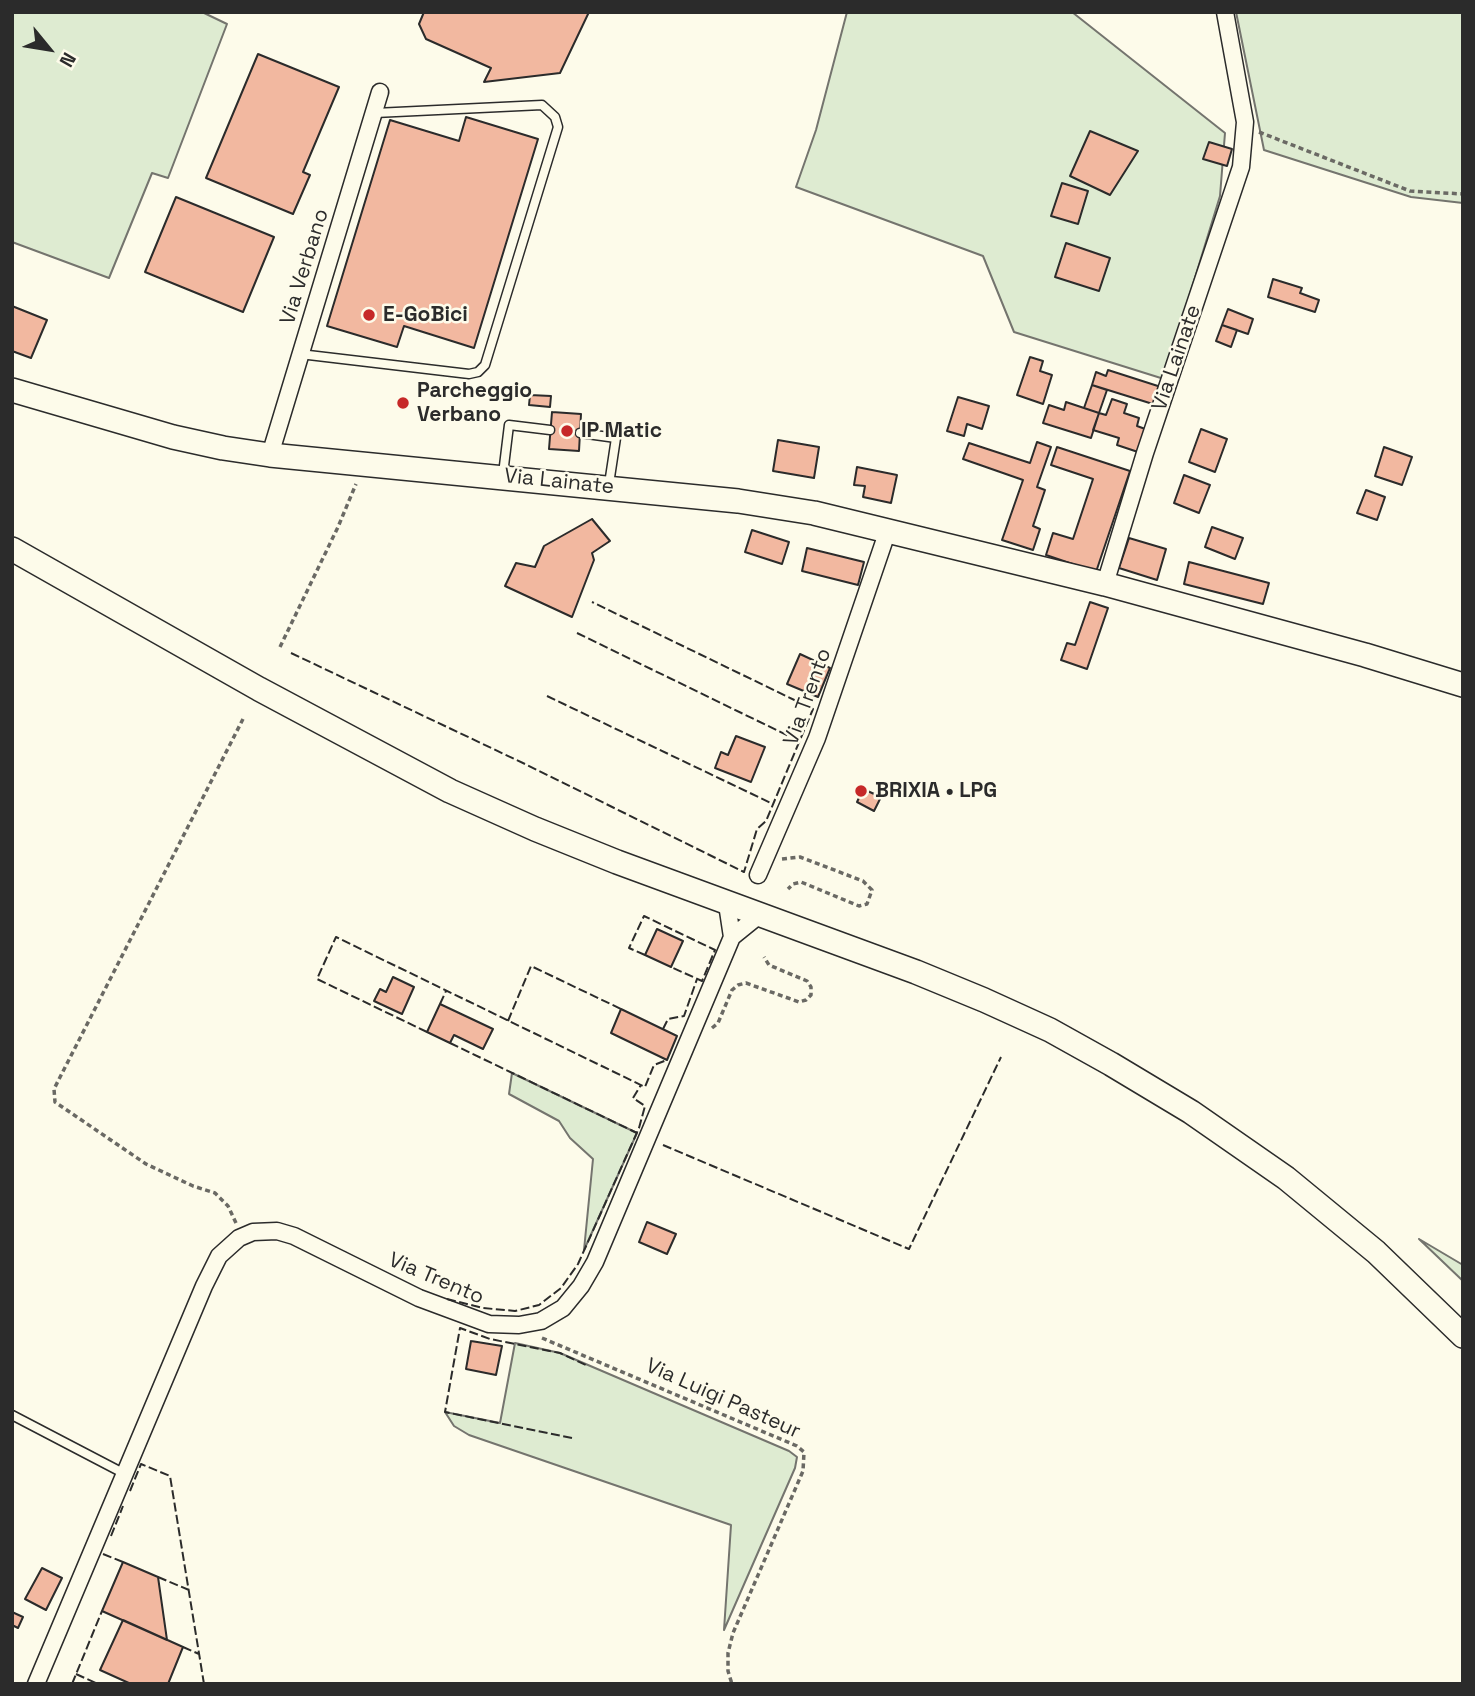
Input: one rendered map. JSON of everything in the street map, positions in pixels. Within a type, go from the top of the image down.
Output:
[{"type":"main road","name":"Via Lainate","points":[[12,390],[173,437],[270,455],[738,500],[814,513],[1105,584],[1365,655],[1463,685]]},
{"type":"main road","points":[[12,549],[259,689],[450,791],[535,829],[984,1000],[1050,1030],[1191,1112],[1286,1178],[1376,1252],[1463,1336]]},
{"type":"street","name":"Via Lainate","points":[[1105,584],[1145,453],[1241,167],[1246,129],[1225,12]]},
{"type":"street","name":"Via Verbano","points":[[270,455],[380,92]]},
{"type":"street","name":"Via Trento","points":[[758,875],[817,738],[888,530]]},
{"type":"street","points":[[727,904],[732,937]]},
{"type":"street","points":[[732,937],[758,916]]},
{"type":"street","name":"Via Trento","points":[[239,1238],[264,1230],[294,1236],[419,1298],[489,1324],[519,1325],[541,1321],[563,1308],[581,1286],[595,1262],[732,937]]},
{"type":"street","points":[[36,1684],[212,1267],[219,1256],[239,1238]]},
{"type":"lane","points":[[300,354],[469,374],[478,372],[485,365],[558,127],[555,117],[542,105],[374,113]]},
{"type":"lane","points":[[503,477],[509,425],[550,430]]},
{"type":"lane","points":[[580,433],[616,438],[608,487]]},
{"type":"lane","points":[[12,1415],[125,1474]]},
{"type":"path","points":[[1246,129],[1410,191],[1463,194]]},
{"type":"path","points":[[280,647],[365,464]]},
{"type":"path","points":[[239,1238],[235,1219],[228,1206],[215,1193],[146,1164],[55,1102],[54,1089],[243,719]]},
{"type":"path","points":[[768,853],[782,859],[800,857],[863,881],[872,890],[867,904],[859,905],[801,882],[788,889]]},
{"type":"path","points":[[696,1024],[708,1029],[713,1028],[718,1023],[732,990],[746,983],[799,1002],[811,995],[811,987],[807,981],[769,965],[764,957]]},
{"type":"path","name":"Via Luigi Pasteur","points":[[519,1325],[546,1340],[797,1446],[804,1452],[803,1471],[733,1633],[728,1653],[728,1671],[733,1684]]},
{"type":"green space","points":[[12,12],[202,12],[227,24],[168,178],[152,173],[109,278],[12,242]]},
{"type":"green space","points":[[847,12],[1072,12],[1225,133],[1220,196],[1164,379],[1014,332],[983,256],[796,187],[816,130]]},
{"type":"green space","points":[[1236,12],[1463,12],[1463,203],[1411,197],[1264,150]]},
{"type":"green space","points":[[512,1073],[637,1133],[584,1250],[593,1159],[570,1138],[559,1121],[509,1094]]},
{"type":"green space","points":[[1419,1239],[1463,1265],[1463,1281]]},
{"type":"green space","points":[[515,1343],[560,1353],[789,1451],[797,1457],[795,1468],[724,1630],[731,1525],[469,1435],[454,1426],[445,1412],[500,1423]]},
{"type":"building","points":[[424,12],[589,12],[560,73],[484,82],[491,68],[426,39],[419,24]]},
{"type":"building","points":[[258,54],[339,87],[303,172],[310,175],[293,214],[206,178]]},
{"type":"building","points":[[466,117],[538,139],[474,348],[404,326],[397,347],[327,326],[390,120],[459,141]]},
{"type":"building","points":[[1090,131],[1138,151],[1110,195],[1070,176]]},
{"type":"building","points":[[1209,142],[1232,149],[1227,166],[1203,159]]},
{"type":"building","points":[[1062,183],[1088,191],[1078,224],[1051,216]]},
{"type":"building","points":[[176,197],[274,237],[243,312],[145,272]]},
{"type":"building","points":[[1066,243],[1110,258],[1099,291],[1055,277]]},
{"type":"building","points":[[1273,279],[1302,288],[1300,293],[1319,300],[1315,312],[1268,297]]},
{"type":"building","points":[[12,306],[47,320],[31,358],[12,351]]},
{"type":"building","points":[[1228,309],[1253,319],[1248,334],[1222,325]]},
{"type":"building","points":[[1222,325],[1237,330],[1231,347],[1216,341]]},
{"type":"building","points":[[1030,357],[1043,361],[1040,371],[1052,375],[1043,404],[1017,395]]},
{"type":"building","points":[[1108,370],[1161,387],[1156,405],[1092,385],[1096,372],[1106,376]]},
{"type":"building","points":[[1092,385],[1107,390],[1099,413],[1084,408]]},
{"type":"building","points":[[530,395],[551,396],[550,407],[529,405]]},
{"type":"building","points":[[958,397],[989,406],[982,429],[967,424],[964,436],[947,431]]},
{"type":"building","points":[[1112,399],[1127,404],[1124,413],[1139,418],[1137,426],[1148,430],[1141,453],[1117,445],[1119,438],[1093,430],[1099,413],[1106,415]]},
{"type":"building","points":[[1066,402],[1099,413],[1091,438],[1043,423],[1049,405],[1064,410]]},
{"type":"building","points":[[552,412],[581,414],[579,451],[549,449]]},
{"type":"building","points":[[1201,429],[1227,439],[1215,472],[1189,462]]},
{"type":"building","points":[[778,440],[819,447],[814,478],[773,471]]},
{"type":"building","points":[[1037,442],[1051,447],[1037,487],[1045,490],[1033,526],[1040,529],[1033,550],[1002,540],[1023,480],[963,459],[969,443],[1030,463]]},
{"type":"building","points":[[1057,447],[1130,471],[1096,572],[1046,555],[1053,533],[1073,539],[1093,479],[1051,465]]},
{"type":"building","points":[[1384,447],[1412,457],[1402,485],[1375,476]]},
{"type":"building","points":[[857,467],[897,475],[891,503],[863,497],[865,486],[854,485]]},
{"type":"building","points":[[1184,475],[1210,485],[1199,513],[1174,503]]},
{"type":"building","points":[[1366,490],[1385,497],[1377,520],[1357,513]]},
{"type":"building","points":[[592,519],[610,541],[592,553],[594,560],[572,617],[505,586],[516,563],[535,567],[544,546]]},
{"type":"building","points":[[1212,527],[1243,538],[1235,559],[1205,547]]},
{"type":"building","points":[[752,530],[789,542],[782,564],[745,552]]},
{"type":"building","points":[[1129,538],[1166,549],[1157,580],[1119,568]]},
{"type":"building","points":[[807,548],[864,562],[858,585],[802,571]]},
{"type":"building","points":[[1189,562],[1269,583],[1263,604],[1184,584]]},
{"type":"building","points":[[1090,602],[1108,608],[1087,669],[1061,660],[1067,643],[1075,645]]},
{"type":"building","points":[[800,654],[830,668],[818,697],[787,684]]},
{"type":"building","points":[[736,736],[765,747],[751,782],[715,768],[721,752],[728,755]]},
{"type":"building","points":[[863,789],[881,797],[874,811],[857,802]]},
{"type":"building","points":[[657,929],[683,941],[671,967],[645,955]]},
{"type":"building","points":[[393,977],[414,987],[402,1014],[374,1001],[380,989],[386,992]]},
{"type":"building","points":[[440,1004],[493,1029],[483,1049],[454,1035],[450,1043],[427,1032]]},
{"type":"building","points":[[621,1009],[677,1036],[667,1060],[611,1033]]},
{"type":"building","points":[[647,1222],[676,1234],[667,1254],[639,1242]]},
{"type":"building","points":[[471,1341],[502,1346],[496,1375],[466,1369]]},
{"type":"building","points":[[123,1562],[158,1577],[167,1640],[102,1611]]},
{"type":"building","points":[[42,1568],[62,1578],[46,1610],[25,1599]]},
{"type":"building","points":[[12,1612],[23,1617],[18,1628],[12,1625]]},
{"type":"building","points":[[123,1620],[183,1647],[168,1684],[131,1684],[100,1670]]},
{"type":"fence","points":[[291,653],[744,872],[757,829],[766,821],[813,709],[592,602]]},
{"type":"fence","points":[[577,633],[799,741]]},
{"type":"fence","points":[[547,696],[773,804]]},
{"type":"fence","points":[[645,955],[629,948],[644,916],[715,950],[702,981],[671,967]]},
{"type":"fence","points":[[427,1032],[317,979],[336,937],[645,1087],[654,1065],[667,1060]]},
{"type":"fence","points":[[508,1021],[531,966],[621,1009]]},
{"type":"fence","points":[[663,1029],[668,1019],[684,1016],[697,979]]},
{"type":"fence","points":[[440,1004],[446,991]]},
{"type":"fence","points":[[450,1043],[637,1133]]},
{"type":"fence","points":[[663,1145],[909,1249],[1001,1057]]},
{"type":"fence","points":[[447,1299],[483,1308],[515,1311],[539,1305],[561,1288],[578,1264],[639,1128],[645,1106],[633,1098],[641,1085]]},
{"type":"fence","points":[[572,1438],[445,1412],[460,1328],[490,1339],[560,1353],[586,1365]]},
{"type":"fence","points":[[130,1491],[141,1464],[170,1476],[204,1684]]},
{"type":"fence","points":[[111,1536],[123,1506]]},
{"type":"fence","points":[[103,1554],[123,1562]]},
{"type":"fence","points":[[158,1577],[189,1590]]},
{"type":"fence","points":[[72,1684],[102,1611]]},
{"type":"fence","points":[[183,1647],[199,1654]]},
{"type":"fence","points":[[76,1674],[98,1684]]},
{"type":"place","name":"E-GoBici","points":[[369,315]]},
{"type":"place","name":"Parcheggio Verbano","points":[[403,403]]},
{"type":"place","name":"IP Matic","points":[[567,431]]},
{"type":"place","name":"BRIXIA • LPG","points":[[861,791]]}]
